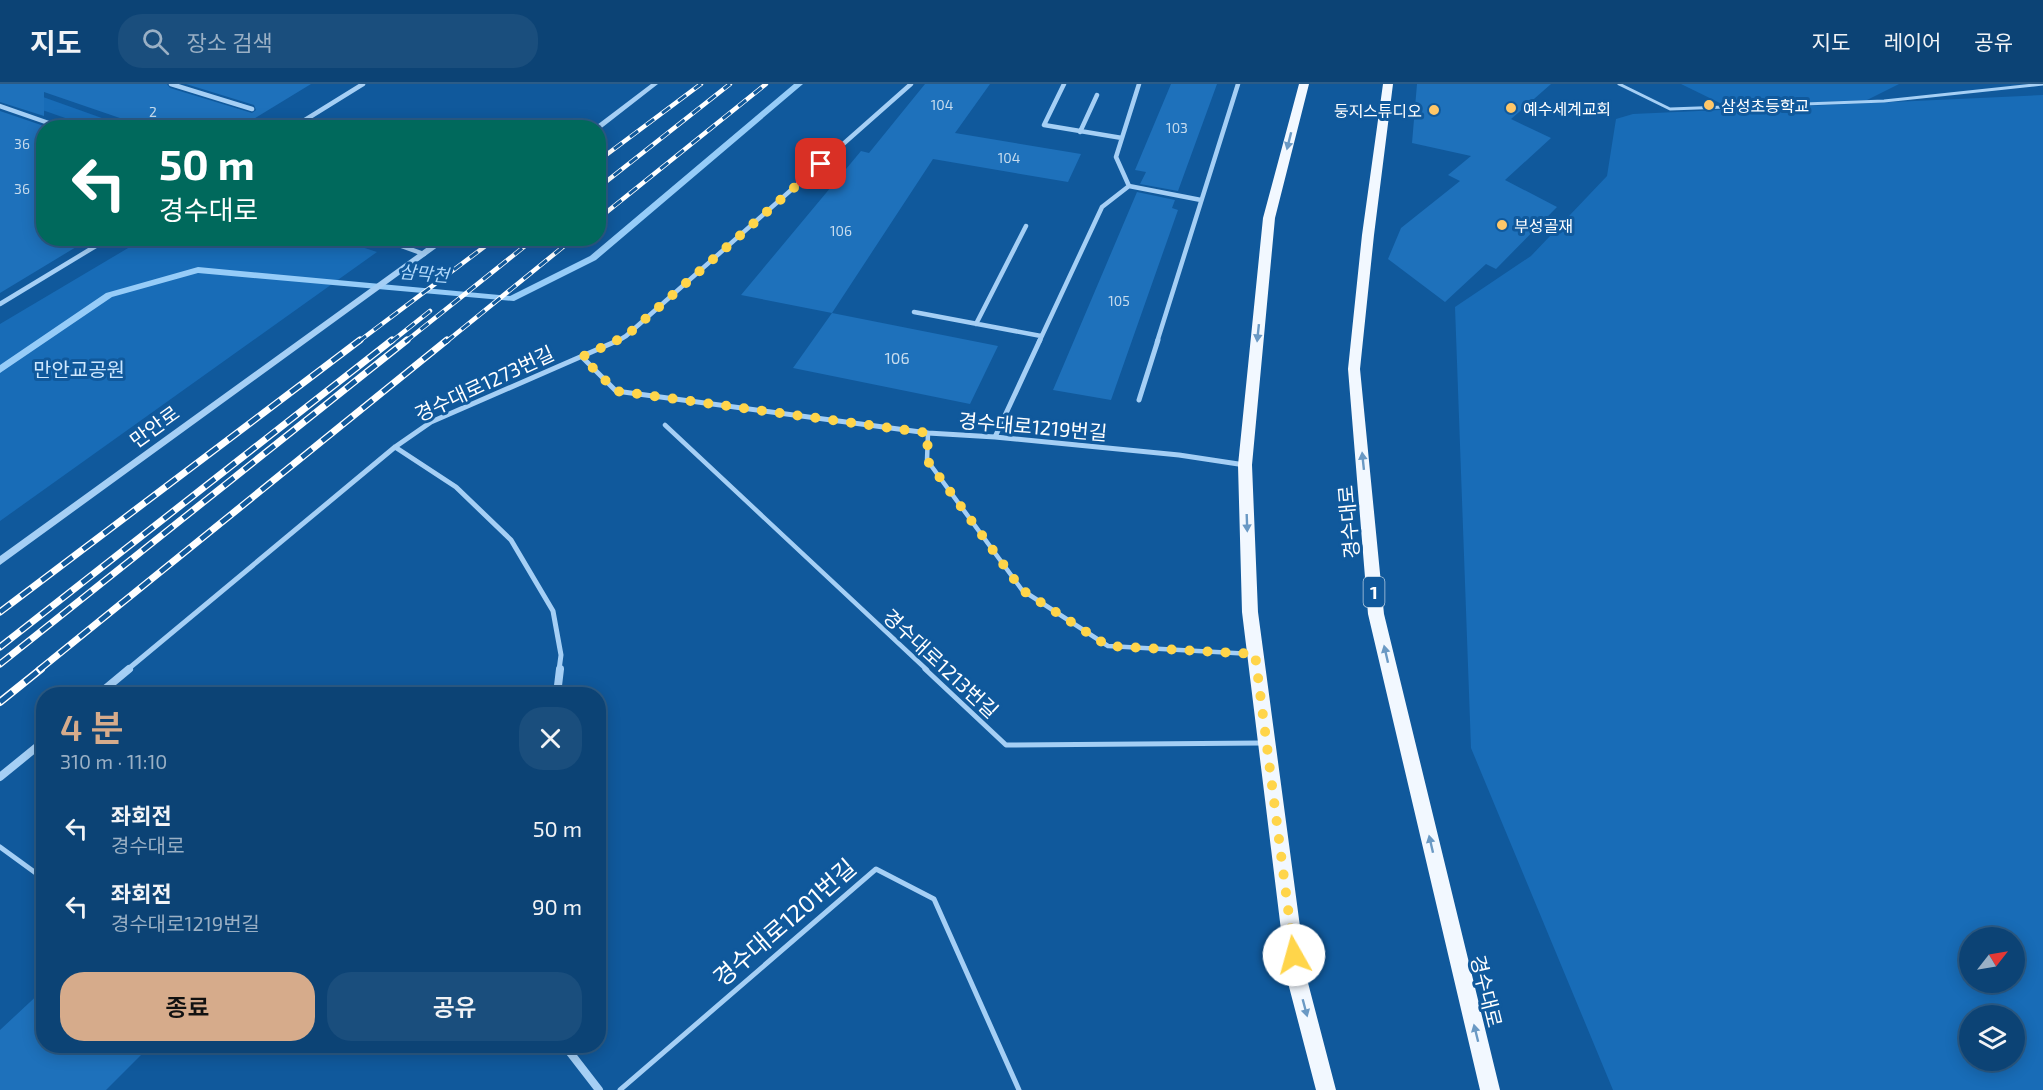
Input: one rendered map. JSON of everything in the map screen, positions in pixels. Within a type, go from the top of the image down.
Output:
[{"type":"main road","points":[[1304,84],[1269,218],[1245,465],[1250,612],[1266,743],[1297,979],[1326,1090]]},
{"type":"main road","name":"경수대로","points":[[1388,84],[1368,235],[1354,369],[1376,614],[1491,1090]]},
{"type":"street","points":[[171,84],[252,109]]},
{"type":"street","points":[[305,120],[363,84]]},
{"type":"street","points":[[606,121],[655,84]]},
{"type":"street","name":"경수대로1273번길","points":[[107,687],[394,447],[431,422],[626,336],[911,84]]},
{"type":"street","points":[[1064,84],[1044,126],[1122,138]]},
{"type":"street","points":[[1129,186],[1116,157],[1139,84]]},
{"type":"street","points":[[1139,400],[1238,84]]},
{"type":"street","points":[[1080,132],[1096,95]]},
{"type":"street","points":[[0,106],[40,120]]},
{"type":"street","points":[[995,437],[1102,207],[1129,186],[1201,200]]},
{"type":"street","points":[[976,324],[1026,226]]},
{"type":"street","points":[[0,304],[96,246]]},
{"type":"street","points":[[402,246],[424,254],[435,246]]},
{"type":"street","name":"만안로","points":[[0,561],[424,254]]},
{"type":"street","points":[[914,312],[1041,336]]},
{"type":"street","name":"경수대로1219번길","points":[[582,357],[616,391],[928,433],[995,437],[1179,455],[1245,465]]},
{"type":"street","points":[[394,447],[456,486],[510,540],[553,611],[561,655],[558,687]]},
{"type":"street","points":[[0,777],[36,748]]},
{"type":"street","points":[[570,1053],[599,1090]]},
{"type":"lane","points":[[1619,84],[1670,109],[1884,101],[2043,84]]},
{"type":"lane","name":"경수대로1213번길","points":[[665,425],[1006,745],[1266,743]]},
{"type":"lane","points":[[928,433],[927,460],[1022,590],[1108,646],[1255,654]]},
{"type":"lane","points":[[0,847],[36,873]]},
{"type":"lane","name":"경수대로1201번길","points":[[620,1090],[876,869],[934,899],[1019,1090]]},
{"type":"green space","points":[[1681,84],[1899,84],[1867,100],[1726,106]]},
{"type":"green space","points":[[2043,95],[2043,1090],[1613,1090],[1471,748],[1455,307],[1531,256],[1607,176],[1616,119],[1633,114]]},
{"type":"green space","points":[[43,97],[107,120],[71,120],[28,105]]},
{"type":"green space","name":"만안교공원","points":[[132,246],[359,246],[377,252],[0,521],[0,324]]},
{"type":"building","points":[[0,84],[167,84],[170,88],[252,113],[256,110],[254,105],[186,84],[311,84],[252,120],[126,120],[44,92],[44,116],[0,102]]},
{"type":"building","points":[[925,84],[990,84],[955,133],[1081,154],[1068,182],[933,159],[832,313],[741,295],[861,151],[869,153]]},
{"type":"building","points":[[1171,84],[1217,84],[1178,191],[1140,184],[1146,172],[1135,170]]},
{"type":"building","points":[[1417,84],[1551,84],[1511,119],[1551,138],[1505,180],[1557,207],[1496,269],[1486,264],[1445,302],[1388,259],[1401,228],[1460,181],[1448,175],[1471,156],[1412,143]]},
{"type":"building","points":[[0,111],[36,123],[36,246],[78,246],[0,293]]},
{"type":"building","points":[[1137,192],[1175,200],[1172,208],[1178,210],[1111,400],[1053,390]]},
{"type":"building","points":[[832,313],[998,346],[970,404],[793,368]]},
{"type":"building","points":[[36,996],[36,1053],[143,1053],[106,1090],[0,1090],[0,1030]]},
{"type":"waterway","name":"삼막천","points":[[0,370],[109,295],[198,270],[511,299],[593,258],[799,84]]},
{"type":"railway","points":[[606,155],[701,84]]},
{"type":"railway","points":[[606,182],[730,84]]},
{"type":"railway","points":[[606,213],[766,84]]},
{"type":"railway","points":[[358,342],[485,246]]},
{"type":"railway","points":[[405,342],[525,246]]},
{"type":"railway","points":[[446,342],[564,246]]},
{"type":"railway","points":[[391,342],[430,311]]},
{"type":"railway","points":[[0,612],[360,340]]},
{"type":"railway","points":[[0,647],[392,340]]},
{"type":"railway","points":[[0,664],[407,340]]},
{"type":"railway","points":[[39,670],[447,340]]},
{"type":"railway","points":[[0,702],[41,669]]},
{"type":"place","name":"삼성초등학교","points":[[1709,105]]},
{"type":"place","name":"예수세계교회","points":[[1511,108]]},
{"type":"place","name":"둥지스튜디오","points":[[1434,110]]},
{"type":"place","name":"부성골재","points":[[1502,225]]},
{"type":"route","points":[[821,164],[626,336],[582,357],[616,391],[928,433],[927,460],[1022,590],[1108,646],[1255,654],[1294,955]]}]
